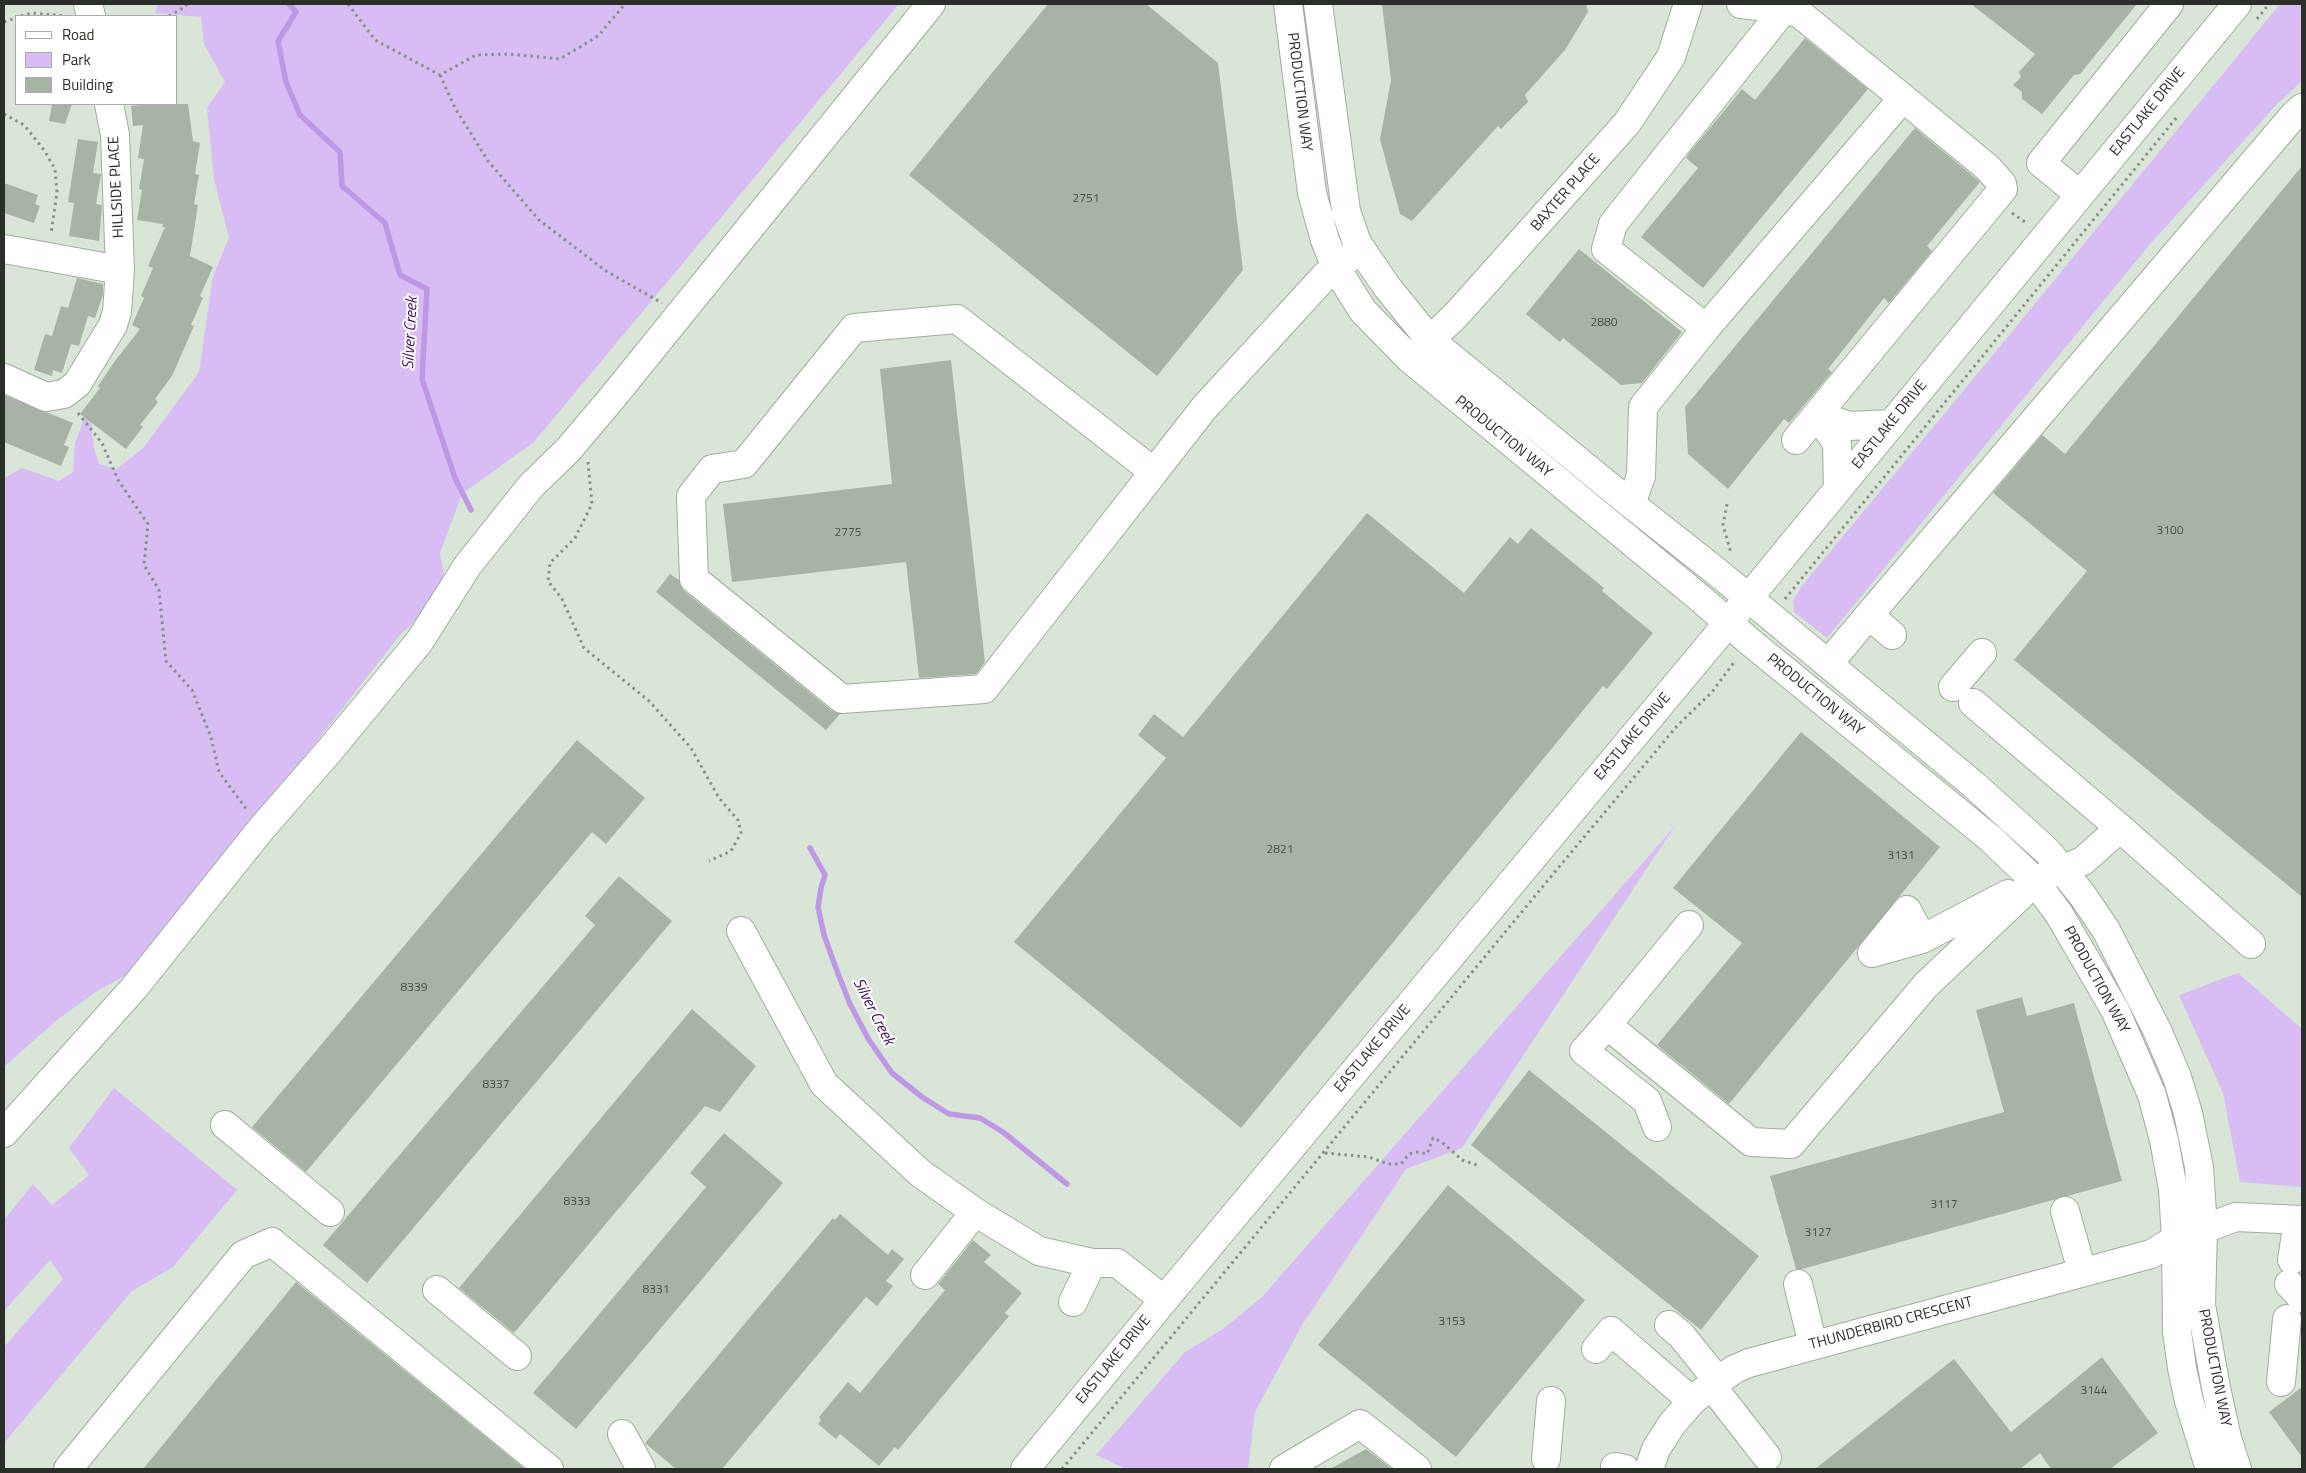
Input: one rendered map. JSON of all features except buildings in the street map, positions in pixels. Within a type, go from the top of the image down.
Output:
[{"type":"street","points":[[4,1133],[50,1079],[134,988],[262,828],[330,750],[419,642],[468,565],[531,486],[568,450],[586,429],[931,4]]},
{"type":"street","name":"PRODUCTION WAY","points":[[1288,4],[1312,193],[1336,268],[1363,310],[1410,359],[1728,622],[1748,641],[1991,839],[2034,880],[2059,914],[2115,1010],[2145,1078],[2164,1140],[2173,1189],[2176,1239],[2177,1332],[2182,1368],[2191,1408],[2210,1469]]},
{"type":"street","name":"PRODUCTION WAY","points":[[1318,4],[1346,211],[1360,249],[1387,287],[1430,340],[1748,598],[1974,785],[2048,852],[2064,870],[2106,930],[2157,1030],[2177,1077],[2188,1113],[2199,1167],[2203,1229],[2201,1304],[2216,1388],[2227,1438],[2237,1469]]},
{"type":"street","name":"BAXTER PLACE","points":[[1410,359],[1458,314],[1626,123],[1671,56],[1688,4]]},
{"type":"street","points":[[1742,4],[1784,9],[1800,14],[1988,168],[2002,184],[2003,189],[1796,440]]},
{"type":"street","points":[[2080,195],[2041,163],[2169,4]]},
{"type":"street","points":[[1706,328],[1606,249],[1613,224],[1784,9]]},
{"type":"street","name":"EASTLAKE DRIVE","points":[[1026,1469],[2080,195],[2247,11]]},
{"type":"street","points":[[1631,504],[1641,476],[1642,408],[1706,328],[1902,98]]},
{"type":"street","name":"HILLSIDE PLACE","points":[[64,394],[77,384],[113,325],[117,312],[120,270],[115,135],[109,105]]},
{"type":"street","points":[[1828,664],[2288,122],[2302,108]]},
{"type":"street","points":[[4,249],[120,270]]},
{"type":"street","points":[[1154,472],[957,319],[854,328],[744,464],[712,469],[692,496],[694,579],[842,699],[984,689],[1154,472],[1204,408],[1325,276],[1360,249]]},
{"type":"street","points":[[4,378],[46,397],[64,394]]},
{"type":"street","points":[[1817,416],[1849,426],[1892,424]]},
{"type":"street","points":[[1817,416],[1838,443],[1838,489]]},
{"type":"street","points":[[1869,615],[1892,635]]},
{"type":"street","points":[[1982,653],[1963,695],[2120,828],[2251,944]]},
{"type":"street","points":[[1922,940],[2034,880],[2064,870],[2083,861],[2120,828]]},
{"type":"street","points":[[1607,1025],[1751,1142],[1791,1144],[1907,1023],[1926,985],[2021,895],[2034,880]]},
{"type":"street","points":[[1657,1127],[1647,1101],[1584,1051],[1689,925]]},
{"type":"street","points":[[741,931],[824,1084],[920,1173],[975,1212],[1039,1251],[1092,1263],[1117,1263],[1164,1300]]},
{"type":"street","points":[[226,1125],[330,1212]]},
{"type":"street","points":[[2065,1211],[2082,1272]]},
{"type":"street","points":[[925,1275],[975,1212]]},
{"type":"street","name":"THUNDERBIRD CRESCENT","points":[[1649,1469],[1656,1449],[1672,1424],[1707,1389],[1748,1363],[2151,1254],[2176,1239],[2236,1217],[2300,1220]]},
{"type":"street","points":[[2281,1382],[2295,1309],[2288,1284],[2297,1271],[2300,1220]]},
{"type":"street","points":[[68,1469],[243,1255],[272,1242],[549,1469]]},
{"type":"street","points":[[1073,1302],[1092,1263]]},
{"type":"street","points":[[1798,1284],[1813,1346]]},
{"type":"street","points":[[438,1290],[517,1356]]},
{"type":"street","points":[[1669,1325],[1681,1335],[1707,1389],[1767,1457]]},
{"type":"street","points":[[1596,1349],[1612,1331],[1707,1389]]},
{"type":"street","points":[[1546,1459],[1551,1401]]},
{"type":"street","points":[[1284,1469],[1360,1424],[1417,1469]]},
{"type":"street","points":[[622,1434],[641,1469]]},
{"type":"path","points":[[171,15],[187,4]]},
{"type":"path","points":[[348,4],[375,40],[440,75],[455,108],[488,161],[539,220],[606,271],[680,313]]},
{"type":"path","points":[[440,75],[476,55],[510,54],[560,59],[598,36],[625,4]]},
{"type":"path","points":[[2247,11],[2269,4]]},
{"type":"path","points":[[25,15],[32,13],[55,15]]},
{"type":"path","points":[[1782,600],[1786,599],[2182,111]]},
{"type":"path","points":[[4,114],[24,125],[44,150],[55,169],[57,192],[48,258]]},
{"type":"path","points":[[64,394],[102,443],[118,480],[148,524],[144,564],[159,590],[166,661],[192,690],[211,737],[219,772],[262,828]]},
{"type":"path","points":[[586,429],[592,504],[575,538],[550,563],[548,581],[562,599],[584,648],[649,701],[691,748],[719,798],[738,820],[741,833],[731,851],[709,861]]},
{"type":"path","points":[[1727,504],[1724,525],[1733,559]]},
{"type":"path","points":[[1062,1469],[1677,726],[1712,692],[1736,662],[1734,659]]},
{"type":"path","points":[[1324,1153],[1370,1157],[1388,1164],[1401,1164],[1409,1154],[1417,1152],[1427,1154],[1433,1138],[1442,1142],[1462,1160],[1477,1165]]},
{"type":"green space","points":[[158,4],[899,4],[534,442],[462,494],[440,553],[447,590],[399,636],[140,968],[97,991],[57,1020],[4,1067],[4,478],[22,468],[59,481],[73,472],[75,444],[84,418],[91,421],[93,444],[99,464],[117,469],[144,447],[199,372],[213,276],[229,238],[214,179],[207,108],[225,82],[204,44],[201,17],[155,13]]},
{"type":"green space","points":[[2280,4],[2302,4],[2302,81],[2278,103],[2151,243],[1827,638],[1794,612],[1793,600],[1801,587]]},
{"type":"green space","points":[[1675,826],[1462,1148],[1406,1169],[1302,1325],[1255,1412],[1248,1469],[1126,1469],[1096,1455],[1185,1352],[1223,1329],[1261,1298]]},
{"type":"green space","points":[[2238,973],[2302,1029],[2302,1187],[2240,1182],[2223,1093],[2179,995]]},
{"type":"green space","points":[[114,1088],[237,1190],[173,1267],[132,1291],[4,1443],[4,1347],[63,1279],[50,1260],[4,1311],[4,1220],[33,1184],[52,1205],[89,1175],[69,1148]]},
{"type":"waterway","name":"Silver Creek","points":[[289,4],[296,12],[278,41],[286,82],[300,115],[340,152],[342,186],[385,223],[400,275],[427,289],[422,379],[455,478],[471,510]]},
{"type":"waterway","name":"Silver Creek","points":[[810,848],[825,875],[818,907],[824,935],[837,971],[850,1004],[869,1040],[892,1073],[922,1097],[949,1114],[980,1118],[1003,1132],[1067,1184]]}]
